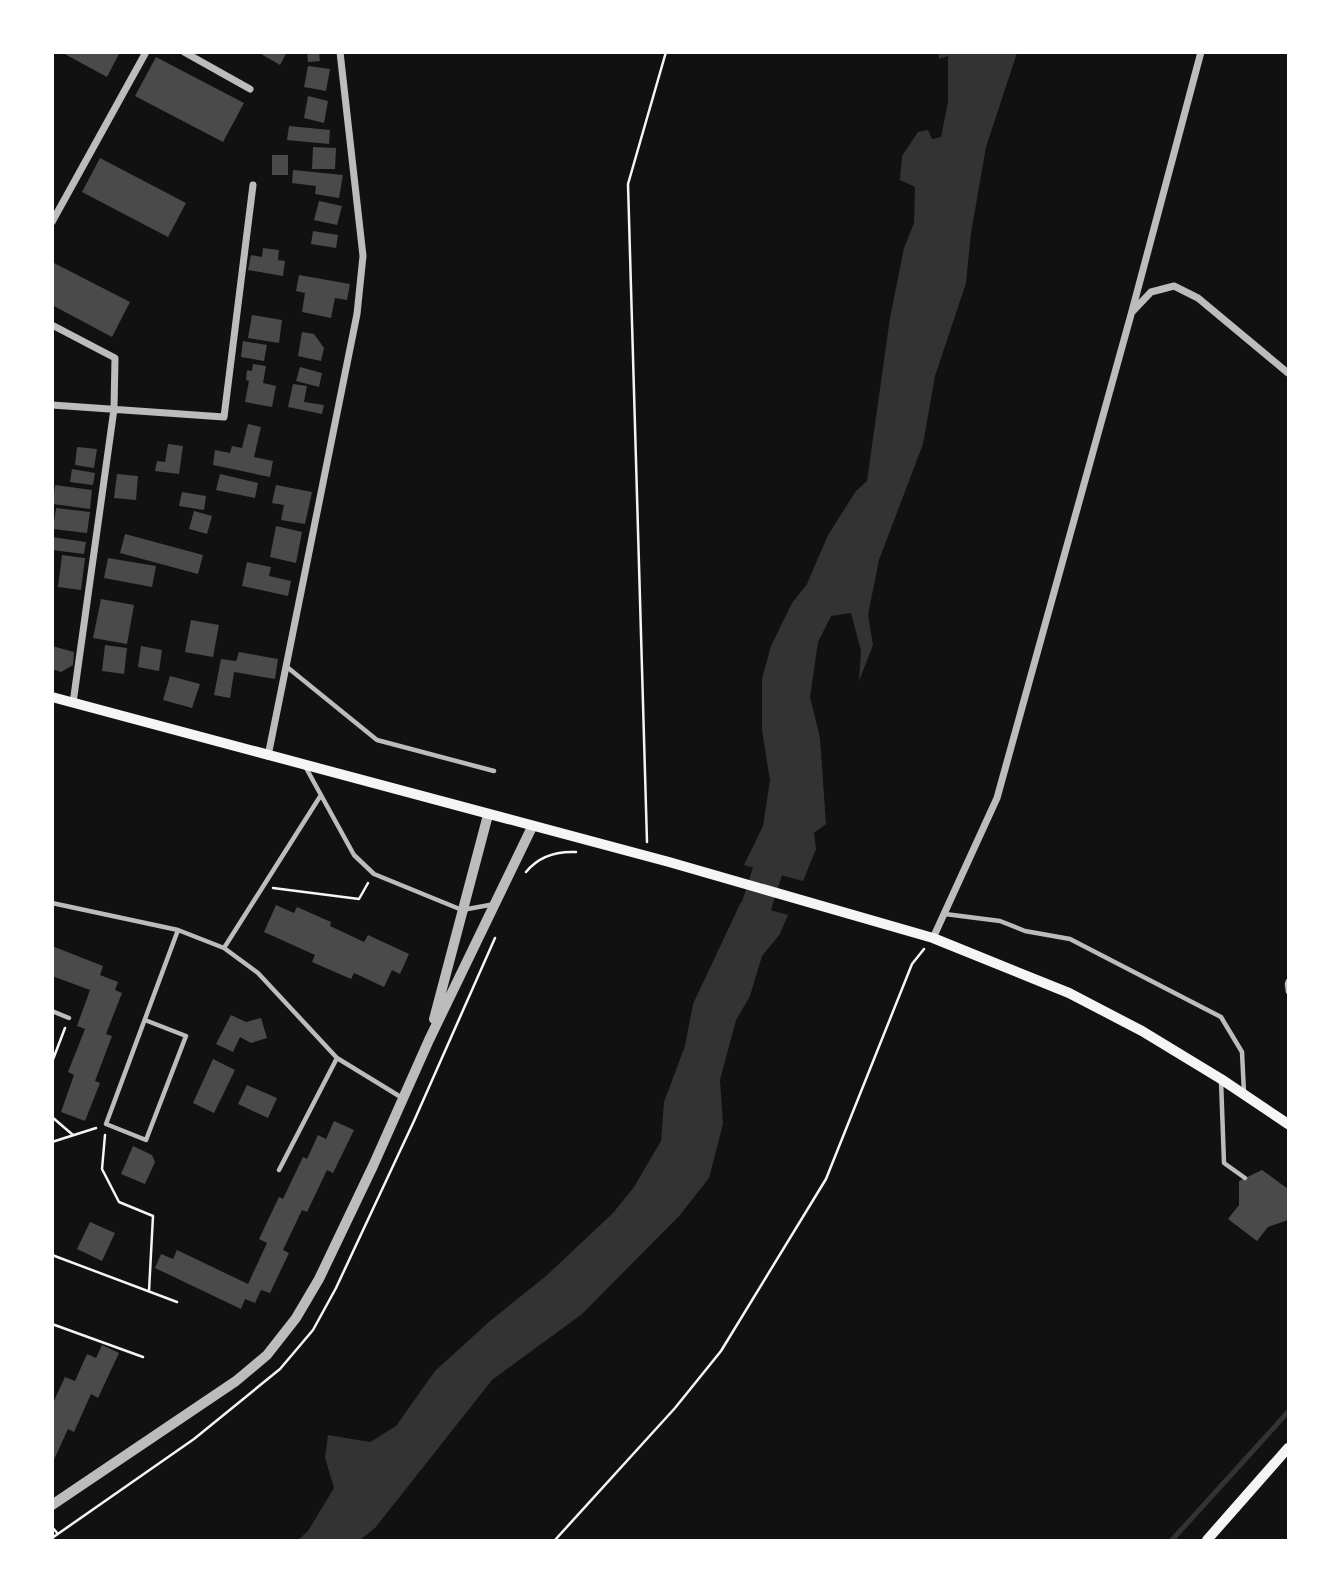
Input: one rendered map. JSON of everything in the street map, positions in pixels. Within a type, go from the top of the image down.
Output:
[{"type":"main road","points":[[52,697],[532,828],[669,862],[933,938],[1069,993],[1142,1031],[1289,1124]]},
{"type":"main road","points":[[1207,1541],[1289,1448]]},
{"type":"street","points":[[52,222],[146,52]]},
{"type":"street","points":[[184,52],[250,89]]},
{"type":"street","points":[[268,756],[357,314],[363,256],[340,52]]},
{"type":"street","points":[[933,938],[997,798],[1201,52]]},
{"type":"street","points":[[52,405],[225,417],[253,186]]},
{"type":"street","points":[[1132,311],[1151,292],[1174,286],[1198,298],[1289,373]]},
{"type":"street","points":[[52,325],[115,358],[114,409],[74,703]]},
{"type":"street","points":[[429,1040],[488,815]]},
{"type":"street","points":[[52,1505],[192,1412],[267,1355],[296,1318],[319,1279],[429,1040],[532,828]]},
{"type":"lane","points":[[286,667],[377,740],[494,771]]},
{"type":"lane","points":[[304,766],[354,855],[374,874],[462,910],[495,904]]},
{"type":"lane","points":[[224,948],[321,795]]},
{"type":"lane","points":[[52,903],[178,930],[224,948],[258,973],[337,1058],[404,1099]]},
{"type":"lane","points":[[944,914],[1000,921],[1025,931],[1070,939],[1221,1017],[1242,1052],[1244,1094]]},
{"type":"lane","points":[[145,1020],[186,1036],[146,1140],[106,1124],[178,930]]},
{"type":"lane","points":[[1289,981],[1289,992]]},
{"type":"lane","points":[[52,1011],[69,1018]]},
{"type":"lane","points":[[279,1170],[337,1058]]},
{"type":"lane","points":[[1221,1079],[1224,1163],[1245,1178]]},
{"type":"path","points":[[647,857],[628,184],[666,52]]},
{"type":"path","points":[[262,887],[359,899],[374,874]]},
{"type":"path","points":[[555,1541],[675,1409],[721,1351],[826,1179],[912,964],[933,938]]},
{"type":"path","points":[[52,1062],[69,1018]]},
{"type":"path","points":[[52,1117],[73,1135]]},
{"type":"path","points":[[52,1142],[106,1124],[102,1169],[119,1202],[153,1216],[149,1291]]},
{"type":"path","points":[[52,1255],[177,1302]]},
{"type":"path","points":[[52,1324],[143,1357]]},
{"type":"path","points":[[52,1527],[58,1534]]},
{"type":"shaded area","points":[[939,53],[1017,53],[986,147],[971,233],[966,283],[935,376],[923,444],[879,560],[868,615],[873,645],[859,681],[861,651],[851,613],[831,616],[818,642],[810,697],[820,738],[826,824],[814,833],[816,849],[803,881],[744,865],[763,826],[770,780],[762,730],[762,679],[771,646],[792,603],[807,584],[828,535],[856,491],[867,481],[890,318],[904,248],[914,223],[915,187],[900,180],[902,156],[918,132],[928,130],[932,139],[941,137],[948,102],[948,56],[939,59]]},
{"type":"shaded area","points":[[741,902],[788,915],[780,934],[762,956],[750,996],[736,1020],[720,1080],[723,1124],[709,1178],[680,1215],[582,1314],[492,1380],[375,1528],[360,1540],[298,1540],[308,1531],[334,1488],[325,1458],[328,1435],[370,1442],[396,1426],[435,1371],[490,1321],[546,1276],[613,1213],[634,1187],[661,1141],[664,1102],[685,1046],[693,1004]]},
{"type":"building","points":[[61,52],[120,52],[107,77]]},
{"type":"building","points":[[287,52],[280,65],[261,54]]},
{"type":"building","points":[[307,52],[319,52],[320,61],[308,62]]},
{"type":"building","points":[[156,57],[244,103],[223,142],[135,96]]},
{"type":"building","points":[[308,66],[330,69],[326,91],[304,87]]},
{"type":"building","points":[[308,96],[328,101],[324,123],[304,118]]},
{"type":"building","points":[[289,126],[330,130],[329,144],[287,140]]},
{"type":"building","points":[[313,147],[336,148],[335,169],[312,169]]},
{"type":"building","points":[[272,155],[288,155],[288,175],[272,175]]},
{"type":"building","points":[[100,158],[186,203],[168,237],[82,192]]},
{"type":"building","points":[[293,170],[343,175],[339,198],[315,194],[316,186],[292,183]]},
{"type":"building","points":[[319,201],[342,206],[337,225],[314,220]]},
{"type":"building","points":[[313,231],[338,235],[336,248],[311,244]]},
{"type":"building","points":[[263,248],[279,250],[278,260],[285,261],[283,276],[248,270],[251,255],[262,257]]},
{"type":"building","points":[[52,262],[130,302],[112,337],[52,305]]},
{"type":"building","points":[[299,275],[350,284],[347,300],[335,298],[331,318],[302,312],[305,293],[296,291]]},
{"type":"building","points":[[252,315],[282,320],[279,343],[248,338]]},
{"type":"building","points":[[302,332],[314,334],[324,348],[321,361],[298,356]]},
{"type":"building","points":[[243,341],[267,345],[264,361],[241,357]]},
{"type":"building","points":[[253,364],[266,366],[263,383],[276,386],[272,407],[245,402],[249,381],[246,380],[247,370],[252,371]]},
{"type":"building","points":[[300,367],[322,373],[319,387],[296,381]]},
{"type":"building","points":[[293,384],[307,386],[304,402],[324,405],[322,414],[288,407]]},
{"type":"building","points":[[248,424],[261,427],[254,457],[273,461],[270,477],[213,465],[215,450],[230,453],[232,446],[242,448]]},
{"type":"building","points":[[168,444],[183,446],[179,474],[155,471],[157,461],[165,462]]},
{"type":"building","points":[[77,447],[97,449],[94,468],[75,465]]},
{"type":"building","points":[[72,469],[95,473],[93,485],[70,482]]},
{"type":"building","points":[[117,474],[138,476],[136,500],[114,498]]},
{"type":"building","points":[[220,474],[258,483],[255,498],[216,490]]},
{"type":"building","points":[[55,485],[92,490],[90,509],[53,504]]},
{"type":"building","points":[[276,485],[312,492],[305,524],[281,520],[284,505],[272,503]]},
{"type":"building","points":[[182,492],[206,496],[204,510],[179,506]]},
{"type":"building","points":[[56,508],[90,512],[87,533],[53,529]]},
{"type":"building","points":[[194,511],[212,516],[207,534],[189,529]]},
{"type":"building","points":[[276,526],[302,532],[296,563],[270,557]]},
{"type":"building","points":[[125,534],[203,555],[198,574],[120,553]]},
{"type":"building","points":[[52,537],[86,542],[84,554],[52,550]]},
{"type":"building","points":[[62,555],[85,558],[81,590],[58,587]]},
{"type":"building","points":[[108,558],[156,566],[152,587],[104,578]]},
{"type":"building","points":[[247,562],[271,567],[269,576],[291,581],[288,596],[242,586]]},
{"type":"building","points":[[101,599],[134,605],[127,644],[93,638]]},
{"type":"building","points":[[191,620],[219,625],[213,657],[185,652]]},
{"type":"building","points":[[105,645],[127,648],[124,674],[102,671]]},
{"type":"building","points":[[52,646],[74,652],[73,665],[61,672],[52,669]]},
{"type":"building","points":[[141,646],[162,650],[159,671],[138,667]]},
{"type":"building","points":[[239,652],[278,659],[275,679],[234,672],[230,698],[214,695],[221,659],[236,661]]},
{"type":"building","points":[[170,676],[200,684],[192,708],[163,700]]},
{"type":"building","points":[[276,905],[294,913],[297,907],[331,922],[330,926],[364,942],[368,935],[409,954],[400,974],[392,970],[384,987],[354,973],[351,979],[312,962],[315,955],[264,932]]},
{"type":"building","points":[[52,946],[103,966],[100,975],[118,982],[115,990],[122,993],[106,1034],[112,1036],[95,1081],[100,1083],[85,1121],[61,1112],[74,1075],[68,1072],[85,1029],[77,1026],[90,990],[52,976]]},
{"type":"building","points":[[231,1015],[246,1022],[261,1018],[267,1038],[251,1043],[240,1037],[233,1052],[216,1044]]},
{"type":"building","points":[[213,1059],[235,1070],[214,1113],[193,1103]]},
{"type":"building","points":[[247,1085],[277,1098],[268,1118],[238,1104]]},
{"type":"building","points":[[334,1121],[354,1130],[333,1173],[327,1170],[307,1212],[302,1210],[283,1250],[289,1253],[270,1293],[261,1290],[255,1303],[245,1299],[241,1309],[155,1268],[161,1254],[173,1259],[177,1250],[248,1284],[267,1243],[259,1239],[279,1197],[283,1199],[303,1157],[307,1159],[318,1135],[326,1139]]},
{"type":"building","points":[[133,1146],[152,1155],[155,1162],[145,1184],[121,1174]]},
{"type":"building","points":[[1262,1170],[1288,1189],[1288,1220],[1268,1227],[1257,1241],[1228,1219],[1239,1205],[1239,1181]]},
{"type":"building","points":[[90,1222],[115,1233],[102,1261],[77,1249]]},
{"type":"building","points":[[102,1345],[119,1353],[98,1398],[91,1394],[74,1432],[68,1429],[52,1464],[52,1405],[65,1377],[75,1381],[87,1354],[96,1358]]},
{"type":"waterway","points":[[744,945],[780,832]]},
{"type":"waterway","points":[[1172,1540],[1288,1412]]}]
